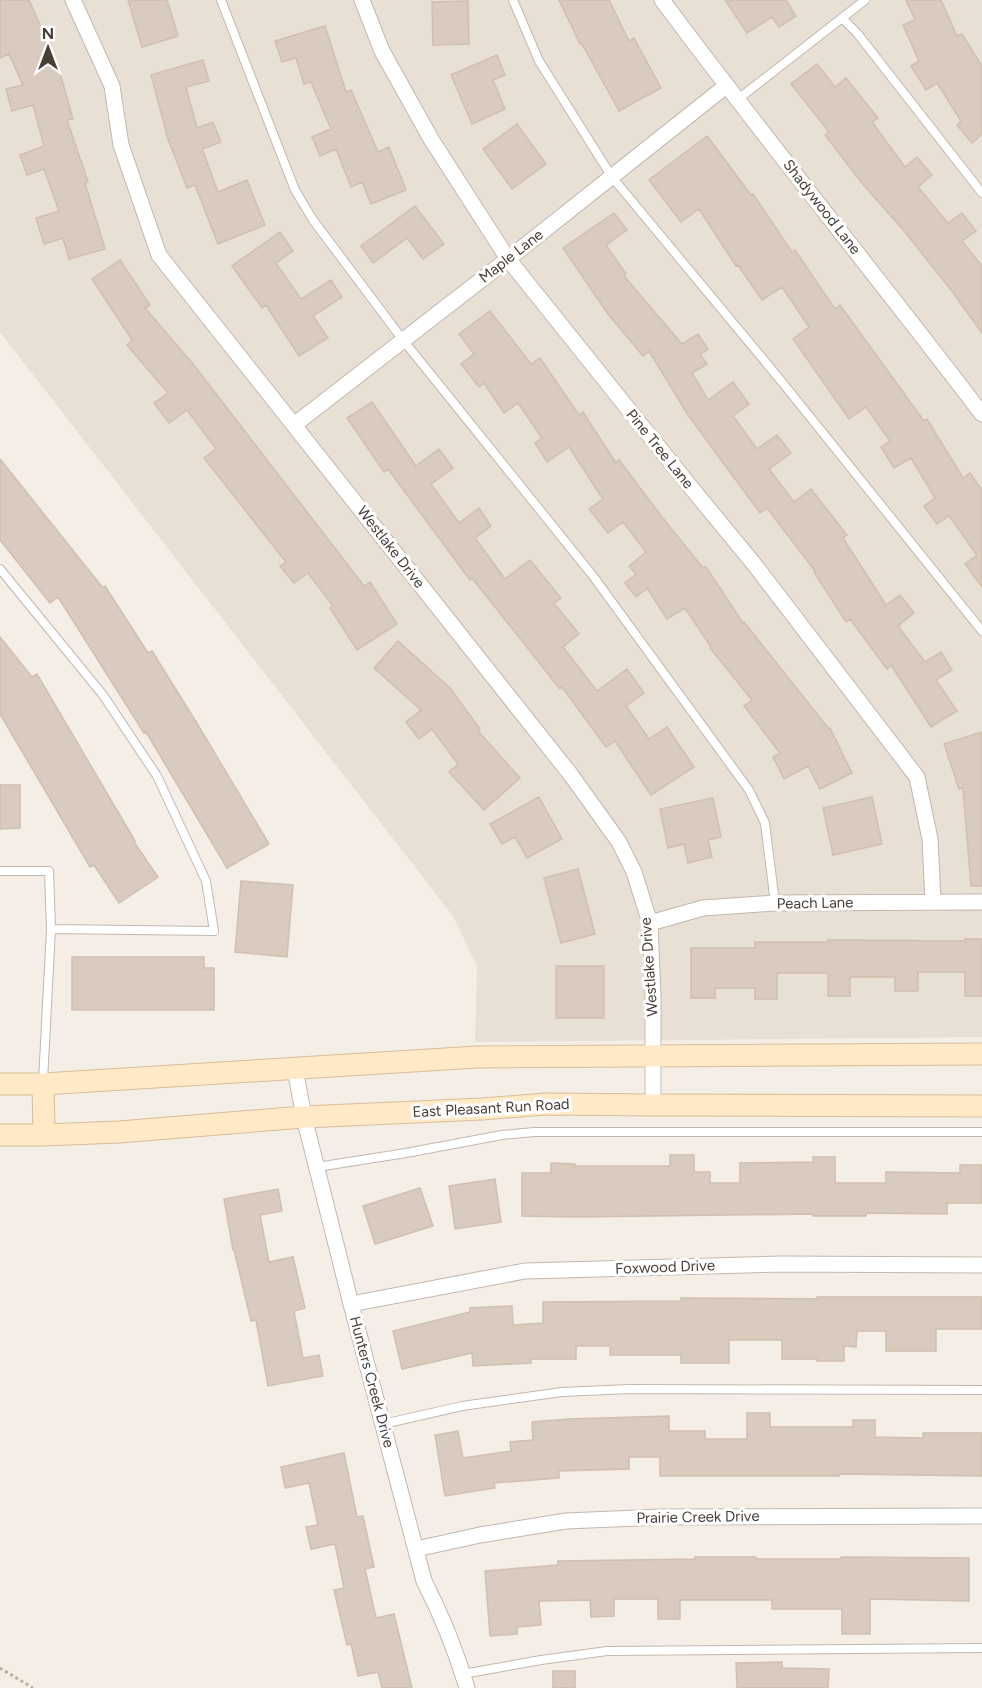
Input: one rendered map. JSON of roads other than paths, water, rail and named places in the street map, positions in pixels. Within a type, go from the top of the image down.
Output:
[{"type":"main road","points":[[0,1084],[43,1084],[477,1057],[982,1054]]},
{"type":"main road","points":[[43,1084],[44,1135]]},
{"type":"main road","name":"East Pleasant Run Road","points":[[0,1135],[159,1129],[304,1117],[546,1104],[982,1106]]},
{"type":"street","name":"Westlake Drive","points":[[73,0],[112,87],[121,145],[159,255],[564,766],[619,842],[634,872],[650,923],[653,1105]]},
{"type":"street","name":"Pine Tree Lane","points":[[362,0],[382,51],[431,139],[508,259],[754,564],[917,777],[930,839],[933,901]]},
{"type":"street","name":"Shadywood Lane","points":[[662,0],[726,87],[892,296],[982,414]]},
{"type":"street","name":"Maple Lane","points":[[294,425],[726,87]]},
{"type":"street","name":"Peach Lane","points":[[650,923],[703,908],[775,903],[982,902]]},
{"type":"street","name":"Hunters Creek Drive","points":[[295,1069],[304,1117],[351,1304],[424,1581],[444,1620],[465,1681]]},
{"type":"street","name":"Foxwood Drive","points":[[351,1304],[525,1271],[780,1264],[982,1265]]},
{"type":"street","name":"Prairie Creek Drive","points":[[416,1549],[480,1535],[566,1521],[661,1516],[982,1516]]},
{"type":"lane","points":[[221,0],[295,190],[313,220],[403,340],[593,576],[748,790],[765,823],[775,903]]},
{"type":"lane","points":[[513,0],[539,61],[612,177],[782,382],[982,631]]},
{"type":"lane","points":[[737,100],[865,0]]},
{"type":"lane","points":[[842,18],[857,33],[982,193]]},
{"type":"lane","points":[[0,569],[103,695],[157,776],[206,881],[214,931],[51,929]]},
{"type":"lane","points":[[0,871],[49,871],[51,929],[43,1084]]},
{"type":"lane","points":[[317,1167],[534,1132],[982,1131]]},
{"type":"lane","points":[[383,1424],[462,1406],[562,1392],[630,1389],[982,1390]]},
{"type":"lane","points":[[465,1681],[541,1660],[607,1651],[982,1648]]}]
